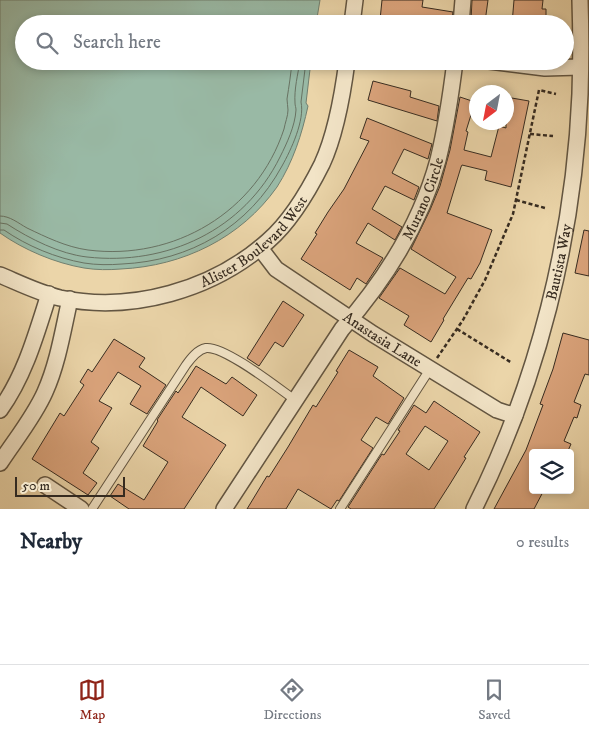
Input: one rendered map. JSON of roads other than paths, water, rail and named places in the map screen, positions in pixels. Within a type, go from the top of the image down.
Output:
[{"type":"street","points":[[353,15],[355,0]]},
{"type":"street","points":[[462,15],[463,0]]},
{"type":"street","name":"Bautista Way","points":[[474,509],[501,454],[541,337],[562,242],[576,148],[580,68],[580,0]]},
{"type":"street","points":[[574,68],[580,68]]},
{"type":"street","name":"Alister Boulevard West","points":[[0,274],[59,297],[107,303],[154,299],[194,286],[211,278],[260,248],[278,230],[299,203],[328,149],[345,70]]},
{"type":"street","name":"Murano Circle","points":[[224,509],[342,329],[386,272],[403,244],[421,208],[438,159],[449,108],[454,70]]},
{"type":"street","name":"Anastasia Lane","points":[[260,248],[276,268],[351,319],[433,364],[497,410],[515,415]]},
{"type":"street","points":[[0,410],[21,376],[59,297]]},
{"type":"street","points":[[0,463],[45,393],[60,342],[59,297]]},
{"type":"street","points":[[45,485],[82,509]]},
{"type":"lane","points":[[92,509],[186,365],[198,352],[206,348],[222,352],[295,400]]},
{"type":"lane","points":[[340,509],[433,364]]},
{"type":"water","points":[[0,0],[320,0],[318,15],[15,15],[15,70],[310,70],[306,103],[308,106],[292,158],[277,187],[263,205],[228,235],[188,255],[144,267],[89,269],[51,259],[29,250],[0,233]]}]
